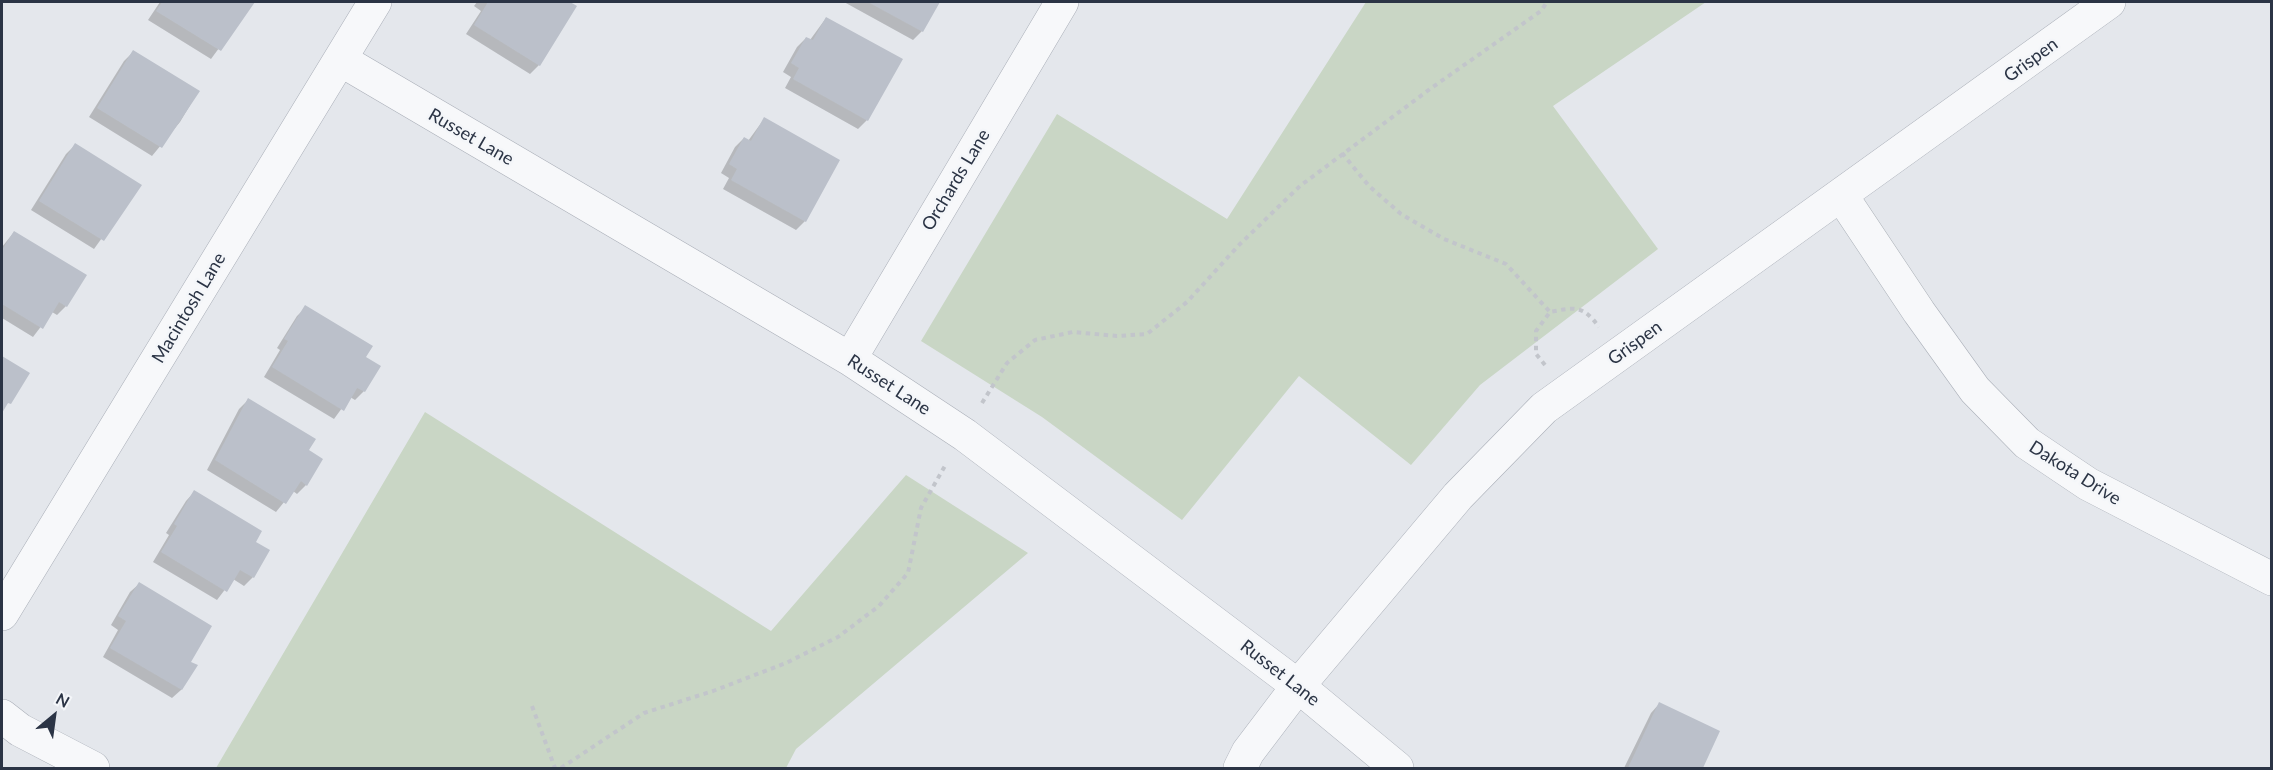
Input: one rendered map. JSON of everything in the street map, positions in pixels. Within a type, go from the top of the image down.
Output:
[{"type":"street","name":"Macintosh Lane","points":[[2,614],[375,2]]},
{"type":"street","name":"Orchards Lane","points":[[850,359],[1062,2]]},
{"type":"street","name":"Grispen","points":[[1240,768],[1248,752],[1299,686],[1458,496],[1544,408],[2109,2]]},
{"type":"street","name":"Russet Lane","points":[[341,60],[850,359],[965,435],[1299,686],[1397,768]]},
{"type":"street","name":"Dakota Drive","points":[[1841,195],[1919,312],[1975,390],[2027,443],[2088,484],[2271,579]]},
{"type":"street","points":[[2,716],[20,730],[93,768]]},
{"type":"path","points":[[561,768],[644,713],[713,691],[786,663],[838,637],[879,606],[908,573],[921,508],[1007,363],[1035,340],[1073,332],[1118,336],[1147,334],[1187,302],[1240,244],[1300,186],[1342,153],[1541,11],[1547,2]]},
{"type":"path","points":[[1342,153],[1369,186],[1401,213],[1444,239],[1506,264],[1550,312]]},
{"type":"path","points":[[1567,392],[1536,354],[1536,331],[1550,312],[1574,307],[1589,314],[1620,353]]},
{"type":"path","points":[[532,706],[555,768]]},
{"type":"green space","points":[[1366,2],[1706,2],[1553,106],[1658,249],[1480,385],[1411,465],[1299,376],[1182,520],[1042,417],[921,341],[1057,114],[1227,219]]},
{"type":"green space","points":[[425,412],[771,631],[906,475],[1028,553],[796,749],[786,768],[216,768]]},
{"type":"building","points":[[162,2],[255,2],[221,51],[156,11]]},
{"type":"building","points":[[488,2],[570,2],[577,6],[540,66],[474,25]]},
{"type":"building","points":[[868,2],[940,2],[923,32]]},
{"type":"building","points":[[826,17],[903,59],[868,121],[793,79],[799,68],[791,63],[806,37],[813,40]]},
{"type":"building","points":[[133,50],[200,91],[162,148],[97,108]]},
{"type":"building","points":[[764,117],[840,160],[806,222],[731,180],[737,169],[729,164],[744,137],[751,141]]},
{"type":"building","points":[[75,143],[142,185],[104,241],[39,201]]},
{"type":"building","points":[[14,231],[87,275],[67,307],[59,302],[43,329],[2,304],[2,250]]},
{"type":"building","points":[[305,305],[373,346],[366,357],[381,366],[365,392],[357,388],[344,411],[272,367],[288,341],[284,339]]},
{"type":"building","points":[[2,356],[30,373],[11,404],[8,403],[2,413]]},
{"type":"building","points":[[248,398],[316,439],[309,450],[323,459],[307,486],[301,481],[286,504],[215,460]]},
{"type":"building","points":[[194,490],[262,531],[256,542],[270,550],[254,578],[240,570],[227,592],[161,552],[177,526],[174,524]]},
{"type":"building","points":[[139,582],[212,626],[191,662],[198,665],[182,690],[110,648],[126,621],[118,616]]},
{"type":"building","points":[[1659,702],[1720,731],[1703,768],[1628,768]]}]
